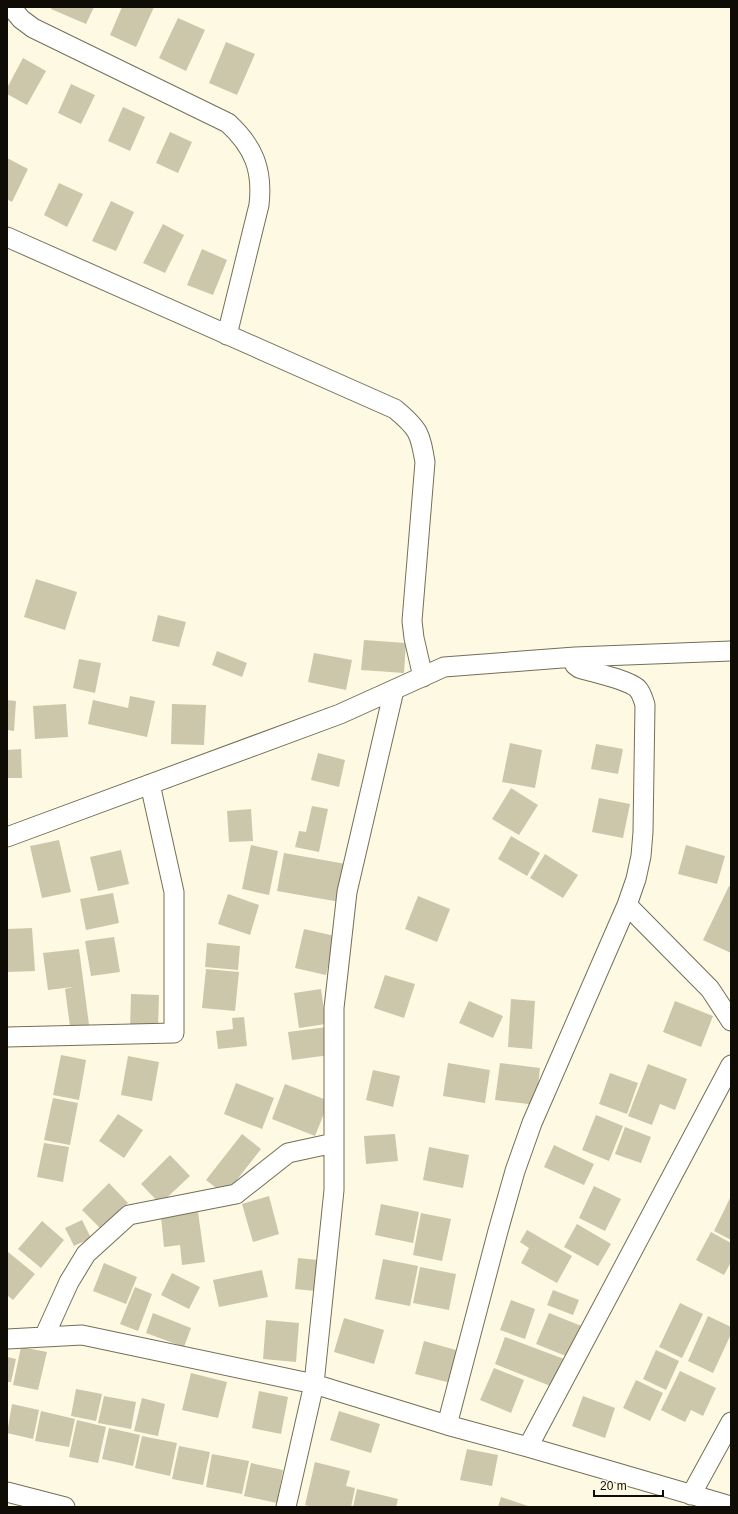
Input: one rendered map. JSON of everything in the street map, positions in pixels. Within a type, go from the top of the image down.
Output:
[{"type":"street","points":[[11,7],[21,19],[33,28],[228,123],[240,134],[249,147],[256,162],[259,176],[259,205],[227,335]]},
{"type":"street","points":[[7,237],[395,408],[412,423],[421,438],[425,462],[412,622],[423,677]]},
{"type":"street","points":[[7,837],[340,714],[444,667],[575,657],[731,651]]},
{"type":"street","points":[[447,1425],[515,1171],[532,1123],[627,905],[636,879],[641,856],[643,832],[645,705],[642,696],[637,689],[629,683],[579,668],[575,666],[575,657]]},
{"type":"street","points":[[286,1507],[314,1384],[334,1190],[334,1008],[347,892],[394,690]]},
{"type":"street","points":[[7,1037],[174,1033],[174,892],[150,784]]},
{"type":"street","points":[[627,905],[710,989],[731,1021]]},
{"type":"street","points":[[528,1447],[731,1065]]},
{"type":"street","points":[[44,1337],[68,1282],[86,1254],[129,1214],[236,1194],[288,1153],[334,1143]]},
{"type":"street","points":[[7,1339],[82,1335],[314,1384],[447,1425],[731,1506]]},
{"type":"street","points":[[691,1495],[731,1422]]},
{"type":"street","points":[[7,1492],[65,1507]]},
{"type":"building","points":[[52,7],[94,7],[86,24],[51,9]]},
{"type":"building","points":[[122,7],[154,7],[136,47],[110,35]]},
{"type":"building","points":[[178,18],[205,30],[186,71],[159,58]]},
{"type":"building","points":[[226,42],[255,54],[237,95],[209,83]]},
{"type":"building","points":[[23,58],[46,71],[27,105],[7,94],[7,88]]},
{"type":"building","points":[[71,84],[95,95],[81,124],[58,113]]},
{"type":"building","points":[[123,107],[145,117],[130,151],[108,141]]},
{"type":"building","points":[[170,132],[192,142],[178,173],[156,163]]},
{"type":"building","points":[[7,158],[28,169],[12,202],[7,199]]},
{"type":"building","points":[[59,183],[83,194],[67,227],[44,215]]},
{"type":"building","points":[[111,201],[134,212],[116,251],[92,241]]},
{"type":"building","points":[[163,224],[184,235],[165,273],[143,263]]},
{"type":"building","points":[[202,249],[227,260],[213,295],[187,285]]},
{"type":"building","points":[[36,579],[77,592],[65,630],[24,617]]},
{"type":"building","points":[[158,615],[186,622],[179,647],[152,641]]},
{"type":"building","points":[[364,640],[406,643],[404,673],[361,670]]},
{"type":"building","points":[[217,651],[247,663],[242,677],[212,665]]},
{"type":"building","points":[[314,653],[352,660],[346,690],[308,682]]},
{"type":"building","points":[[79,659],[101,663],[95,693],[73,688]]},
{"type":"building","points":[[130,696],[155,701],[147,737],[88,724],[93,700],[128,708]]},
{"type":"building","points":[[7,700],[16,701],[14,731],[7,730]]},
{"type":"building","points":[[66,704],[68,737],[35,739],[33,706]]},
{"type":"building","points":[[172,704],[206,705],[204,745],[171,744]]},
{"type":"building","points":[[510,743],[542,750],[535,788],[502,782]]},
{"type":"building","points":[[596,744],[623,749],[618,774],[591,769]]},
{"type":"building","points":[[21,749],[22,778],[7,778],[7,750]]},
{"type":"building","points":[[318,753],[345,760],[339,787],[311,780]]},
{"type":"building","points":[[511,788],[538,805],[519,835],[492,819]]},
{"type":"building","points":[[599,798],[630,804],[623,838],[592,832]]},
{"type":"building","points":[[312,806],[328,809],[319,852],[295,847],[299,831],[306,832]]},
{"type":"building","points":[[251,809],[253,841],[229,842],[227,811]]},
{"type":"building","points":[[511,836],[540,853],[527,876],[498,859]]},
{"type":"building","points":[[59,840],[71,892],[42,898],[30,846]]},
{"type":"building","points":[[251,845],[278,851],[269,895],[242,889]]},
{"type":"building","points":[[686,845],[725,856],[717,884],[678,874]]},
{"type":"building","points":[[121,850],[129,884],[98,891],[90,857]]},
{"type":"building","points":[[284,853],[346,864],[340,902],[277,891]]},
{"type":"building","points":[[545,854],[578,875],[563,898],[530,878]]},
{"type":"building","points":[[729,886],[731,887],[731,953],[703,940]]},
{"type":"building","points":[[113,893],[119,923],[86,930],[80,899]]},
{"type":"building","points":[[228,894],[259,905],[250,935],[218,924]]},
{"type":"building","points":[[418,896],[450,909],[437,942],[405,929]]},
{"type":"building","points":[[32,928],[35,971],[7,972],[7,929]]},
{"type":"building","points":[[304,929],[335,936],[326,975],[295,968]]},
{"type":"building","points":[[114,937],[120,972],[91,976],[85,941]]},
{"type":"building","points":[[207,943],[240,946],[238,970],[205,967]]},
{"type":"building","points":[[79,949],[90,1032],[71,1034],[65,989],[73,987],[48,990],[43,953]]},
{"type":"building","points":[[206,969],[239,972],[235,1011],[202,1008]]},
{"type":"building","points":[[385,975],[415,984],[404,1018],[374,1008]]},
{"type":"building","points":[[321,989],[326,1024],[299,1028],[294,993]]},
{"type":"building","points":[[131,994],[159,995],[158,1030],[130,1030]]},
{"type":"building","points":[[511,999],[535,1001],[532,1049],[508,1047]]},
{"type":"building","points":[[469,1001],[503,1016],[493,1038],[459,1023]]},
{"type":"building","points":[[675,1001],[713,1016],[701,1047],[663,1032]]},
{"type":"building","points":[[244,1017],[247,1046],[218,1049],[216,1031],[233,1029],[232,1018]]},
{"type":"building","points":[[327,1027],[330,1055],[292,1060],[288,1032]]},
{"type":"building","points":[[61,1055],[86,1060],[79,1100],[53,1095]]},
{"type":"building","points":[[128,1056],[159,1062],[152,1101],[121,1095]]},
{"type":"building","points":[[448,1063],[490,1070],[485,1103],[443,1096]]},
{"type":"building","points":[[500,1063],[540,1068],[536,1105],[495,1100]]},
{"type":"building","points":[[648,1064],[687,1079],[675,1110],[660,1104],[652,1125],[628,1116]]},
{"type":"building","points":[[373,1070],[400,1076],[393,1107],[366,1100]]},
{"type":"building","points":[[610,1073],[638,1083],[627,1114],[599,1104]]},
{"type":"building","points":[[236,1083],[274,1098],[262,1129],[224,1114]]},
{"type":"building","points":[[285,1084],[329,1101],[315,1136],[272,1119]]},
{"type":"building","points":[[53,1098],[78,1103],[70,1145],[44,1140]]},
{"type":"building","points":[[118,1114],[143,1130],[124,1158],[99,1141]]},
{"type":"building","points":[[596,1115],[623,1126],[609,1161],[582,1150]]},
{"type":"building","points":[[625,1127],[651,1137],[641,1163],[615,1154]]},
{"type":"building","points":[[242,1134],[261,1149],[225,1195],[206,1180]]},
{"type":"building","points":[[395,1134],[398,1161],[366,1164],[364,1136]]},
{"type":"building","points":[[44,1143],[69,1147],[63,1182],[37,1177]]},
{"type":"building","points":[[554,1145],[594,1164],[584,1185],[544,1167]]},
{"type":"building","points":[[429,1147],[469,1155],[463,1188],[423,1180]]},
{"type":"building","points":[[170,1155],[190,1176],[160,1204],[141,1184]]},
{"type":"building","points":[[109,1183],[128,1203],[102,1230],[82,1210]]},
{"type":"building","points":[[594,1186],[621,1199],[605,1231],[579,1218]]},
{"type":"building","points":[[269,1196],[279,1234],[253,1242],[242,1204]]},
{"type":"building","points":[[731,1196],[731,1240],[714,1231]]},
{"type":"building","points":[[381,1204],[419,1212],[413,1243],[375,1235]]},
{"type":"building","points":[[198,1212],[205,1262],[182,1265],[180,1245],[164,1247],[161,1217]]},
{"type":"building","points":[[421,1213],[451,1219],[442,1261],[413,1255]]},
{"type":"building","points":[[82,1220],[91,1238],[74,1246],[65,1228]]},
{"type":"building","points":[[42,1221],[64,1240],[41,1268],[18,1249]]},
{"type":"building","points":[[577,1224],[611,1244],[598,1266],[564,1247]]},
{"type":"building","points":[[527,1230],[572,1256],[557,1283],[521,1263],[529,1248],[520,1242]]},
{"type":"building","points":[[711,1232],[731,1243],[731,1262],[724,1275],[696,1260]]},
{"type":"building","points":[[8,1252],[35,1274],[13,1300],[7,1295]]},
{"type":"building","points":[[298,1258],[318,1260],[315,1291],[295,1289]]},
{"type":"building","points":[[383,1259],[418,1266],[410,1306],[375,1299]]},
{"type":"building","points":[[104,1263],[137,1277],[126,1304],[93,1291]]},
{"type":"building","points":[[420,1267],[456,1274],[449,1310],[413,1303]]},
{"type":"building","points":[[262,1270],[268,1297],[219,1307],[213,1280]]},
{"type":"building","points":[[172,1273],[200,1287],[189,1309],[161,1295]]},
{"type":"building","points":[[135,1287],[152,1294],[138,1331],[120,1324]]},
{"type":"building","points":[[553,1290],[579,1300],[573,1315],[547,1305]]},
{"type":"building","points":[[511,1300],[535,1309],[525,1339],[500,1330]]},
{"type":"building","points":[[680,1303],[703,1314],[682,1358],[659,1347]]},
{"type":"building","points":[[153,1313],[191,1328],[184,1347],[146,1333]]},
{"type":"building","points":[[549,1313],[584,1327],[571,1358],[536,1344]]},
{"type":"building","points":[[708,1316],[731,1327],[731,1334],[713,1373],[688,1361]]},
{"type":"building","points":[[344,1318],[384,1330],[374,1364],[334,1352]]},
{"type":"building","points":[[266,1320],[299,1323],[296,1362],[263,1359]]},
{"type":"building","points":[[505,1337],[564,1359],[553,1387],[495,1364]]},
{"type":"building","points":[[424,1341],[463,1352],[455,1384],[415,1374]]},
{"type":"building","points":[[21,1347],[47,1352],[38,1390],[13,1385]]},
{"type":"building","points":[[656,1350],[679,1361],[666,1390],[643,1379]]},
{"type":"building","points":[[7,1357],[16,1359],[11,1382],[7,1382]]},
{"type":"building","points":[[494,1368],[524,1380],[511,1413],[480,1400]]},
{"type":"building","points":[[680,1371],[716,1388],[703,1416],[691,1410],[685,1422],[661,1410]]},
{"type":"building","points":[[191,1373],[227,1382],[218,1418],[182,1410]]},
{"type":"building","points":[[636,1380],[663,1393],[650,1421],[623,1408]]},
{"type":"building","points":[[76,1389],[102,1394],[96,1421],[71,1416]]},
{"type":"building","points":[[259,1391],[288,1397],[281,1434],[252,1428]]},
{"type":"building","points":[[104,1396],[136,1402],[131,1429],[98,1423]]},
{"type":"building","points":[[583,1396],[615,1408],[605,1438],[572,1426]]},
{"type":"building","points":[[142,1398],[165,1404],[158,1436],[134,1431]]},
{"type":"building","points":[[12,1404],[39,1410],[33,1439],[7,1433]]},
{"type":"building","points":[[41,1411],[75,1419],[69,1447],[35,1441]]},
{"type":"building","points":[[339,1411],[380,1424],[371,1453],[330,1440]]},
{"type":"building","points":[[77,1420],[106,1427],[98,1463],[69,1457]]},
{"type":"building","points":[[109,1428],[140,1435],[133,1466],[102,1459]]},
{"type":"building","points":[[142,1436],[177,1443],[170,1476],[135,1468]]},
{"type":"building","points":[[179,1446],[210,1452],[203,1485],[172,1479]]},
{"type":"building","points":[[467,1449],[498,1455],[492,1486],[460,1480]]},
{"type":"building","points":[[212,1454],[249,1461],[242,1494],[206,1487]]},
{"type":"building","points":[[315,1462],[350,1471],[346,1486],[355,1488],[351,1507],[312,1507],[305,1505]]},
{"type":"building","points":[[251,1463],[283,1470],[277,1503],[244,1496]]},
{"type":"building","points":[[357,1489],[398,1499],[396,1507],[353,1507]]},
{"type":"building","points":[[501,1497],[531,1507],[498,1507]]}]
